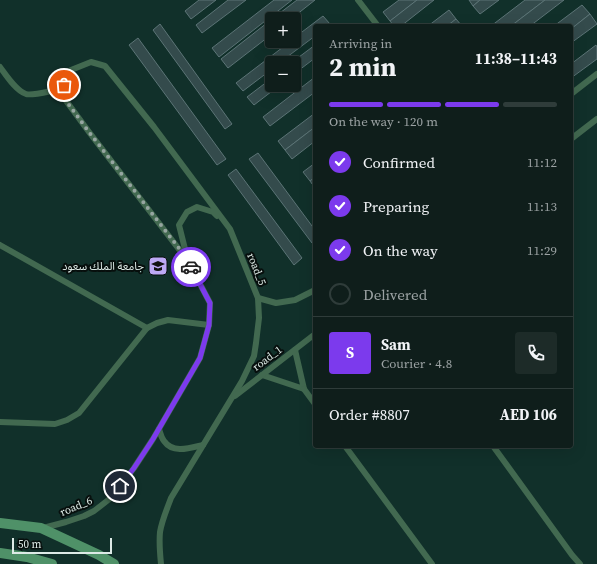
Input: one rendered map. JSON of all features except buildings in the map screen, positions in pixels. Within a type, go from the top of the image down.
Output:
[{"type":"street","points":[[0,523],[41,528],[99,555],[114,564]]},
{"type":"street","points":[[0,553],[27,557],[52,564]]},
{"type":"lane","points":[[358,0],[376,24]]},
{"type":"lane","name":"road_5","points":[[64,98],[64,85],[71,70],[91,62],[105,66],[154,127],[230,229],[258,298],[259,318],[254,356],[242,381],[171,498],[160,532],[161,564]]},
{"type":"lane","name":"road_6","points":[[0,67],[16,88],[26,94],[56,90],[64,98],[188,260],[210,303],[209,325],[200,358],[153,439],[134,468],[112,497],[94,511],[66,522],[41,528]]},
{"type":"lane","points":[[573,92],[597,74]]},
{"type":"lane","points":[[573,137],[597,119]]},
{"type":"lane","points":[[188,260],[179,225],[187,212],[197,207],[213,212],[230,229]]},
{"type":"lane","points":[[0,245],[147,328]]},
{"type":"lane","points":[[258,298],[276,303],[295,300],[313,291]]},
{"type":"lane","points":[[0,422],[55,424],[67,420],[79,414],[147,328],[156,323],[168,320],[209,325]]},
{"type":"lane","name":"road_1","points":[[232,398],[313,336]]},
{"type":"lane","points":[[294,350],[304,389],[313,401]]},
{"type":"lane","points":[[262,375],[304,389]]},
{"type":"lane","points":[[158,429],[164,441],[173,448],[180,450],[203,445]]},
{"type":"lane","points":[[347,448],[432,564]]},
{"type":"lane","points":[[494,448],[580,564]]},
{"type":"shaded area","name":"جامعة الملك سعود","points":[[0,0],[597,0],[597,564],[0,564]]},
{"type":"way so far","points":[[64,85],[64,98],[188,260],[191,267]]},
{"type":"place","name":"جامعة الملك سعود","points":[[158,266]]},
{"type":"route","points":[[120,486],[153,439],[200,358],[209,325],[210,303],[191,267]]}]
